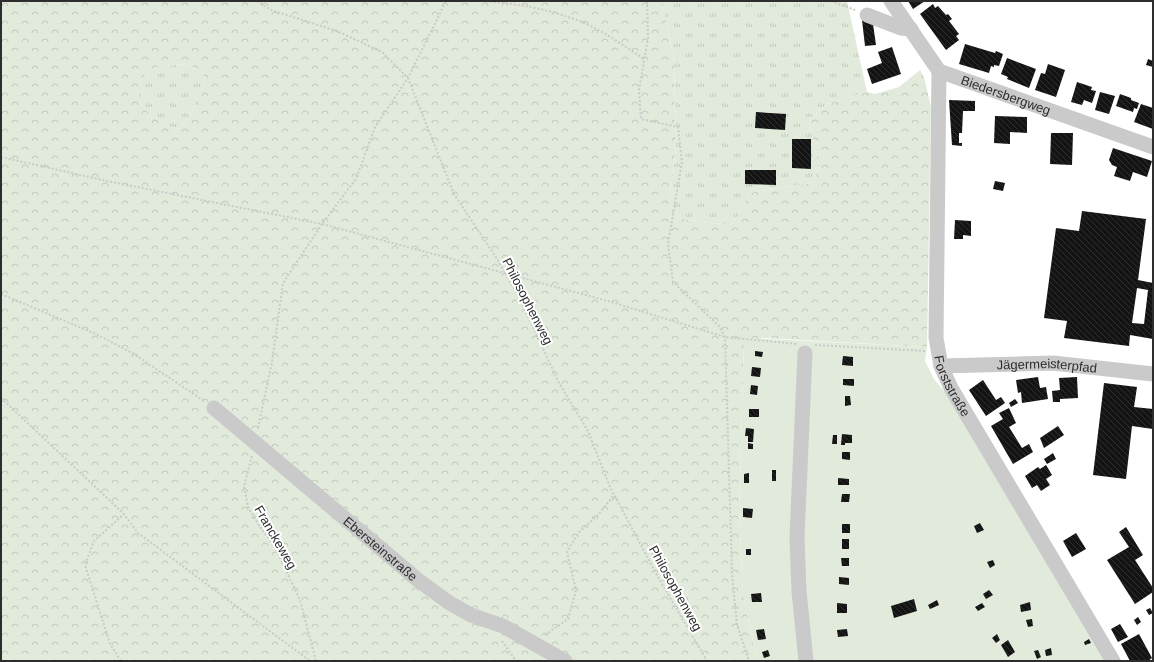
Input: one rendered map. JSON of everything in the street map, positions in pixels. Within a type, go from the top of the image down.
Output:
[{"type":"street","points":[[891,1],[939,70]]},
{"type":"street","points":[[868,15],[901,28],[911,29]]},
{"type":"street","name":"Biedersbergweg","points":[[939,70],[1153,147]]},
{"type":"street","name":"Forststraße","points":[[939,70],[939,359],[951,388],[1113,661]]},
{"type":"street","points":[[806,347],[797,538],[799,591],[806,661]]},
{"type":"street","name":"Jägermeisterpfad","points":[[939,359],[1053,363],[1153,374]]},
{"type":"street","name":"Ebersteinstraße","points":[[214,408],[418,580],[448,602],[471,615],[503,626],[532,644],[565,661]]},
{"type":"path","name":"Philosophenweg","points":[[257,1],[271,10],[337,31],[382,52],[408,78],[454,194],[518,295],[559,383],[588,431],[596,455],[614,495],[659,579],[707,661]]},
{"type":"path","name":"Franckeweg","points":[[316,661],[300,600],[275,547],[260,527],[248,507],[244,486],[255,443],[272,362],[284,283],[322,224],[356,179],[375,127],[408,78],[446,1]]},
{"type":"path","points":[[486,1],[525,5],[572,18],[614,39],[644,59]]},
{"type":"path","points":[[647,1],[648,38],[639,90],[641,119],[678,127],[682,162],[668,244],[673,282],[719,326],[725,337],[732,573],[737,626],[749,661]]},
{"type":"path","points":[[831,1],[868,15]]},
{"type":"path","points":[[1,157],[107,181],[322,224],[615,303],[725,337],[806,347],[939,359]]},
{"type":"path","points":[[1,294],[88,330],[121,347],[174,380],[214,408]]},
{"type":"path","points":[[1,398],[124,514],[138,533],[310,661]]},
{"type":"path","points":[[532,644],[568,619],[576,590],[567,552],[579,532],[597,516],[614,495]]},
{"type":"path","points":[[121,661],[110,644],[85,565],[94,541],[124,514]]},
{"type":"path","points":[[503,626],[502,643],[516,661]]},
{"type":"green space","points":[[1,1],[662,1],[674,61],[676,149],[669,203],[682,219],[730,225],[738,216],[749,193],[812,183],[819,167],[809,120],[827,104],[867,92],[875,94],[899,87],[920,70],[924,77],[931,107],[927,347],[763,338],[744,343],[739,510],[743,594],[756,656],[759,661],[1,661]],"holes":[[[185,64],[201,70],[205,79],[188,120],[177,129],[157,120],[142,105],[138,96],[138,87],[142,78],[152,69],[163,66]]]},
{"type":"green space","points":[[662,1],[847,1],[867,92],[827,104],[809,120],[819,167],[812,183],[749,193],[738,216],[730,225],[682,219],[669,203],[676,149],[674,61]]},
{"type":"green space","points":[[185,64],[201,70],[205,79],[188,120],[177,129],[157,120],[149,113],[142,105],[138,96],[138,87],[142,78],[152,69],[163,66]]},
{"type":"green space","points":[[748,338],[927,347],[925,361],[934,379],[948,396],[1105,661],[759,661],[756,656],[743,594],[739,510],[744,343]]},
{"type":"building","points":[[908,1],[925,1],[913,9]]},
{"type":"building","points":[[933,4],[935,8],[938,6],[946,15],[948,14],[952,19],[949,21],[959,34],[956,36],[959,40],[946,50],[920,14]]},
{"type":"building","points":[[862,20],[873,24],[876,45],[865,46]]},
{"type":"building","points":[[965,44],[1003,54],[999,66],[991,66],[989,73],[959,64]]},
{"type":"building","points":[[892,47],[901,74],[872,84],[867,69],[882,63],[878,52]]},
{"type":"building","points":[[1007,58],[1036,69],[1029,88],[1007,79],[1008,77],[1001,74]]},
{"type":"building","points":[[1148,59],[1153,61],[1153,67],[1146,65]]},
{"type":"building","points":[[1048,64],[1065,70],[1056,97],[1035,90],[1041,73],[1045,74]]},
{"type":"building","points":[[1077,82],[1092,87],[1091,90],[1096,91],[1092,103],[1084,100],[1082,105],[1071,102]]},
{"type":"building","points":[[1100,92],[1115,96],[1109,114],[1095,110]]},
{"type":"building","points":[[1120,94],[1139,103],[1137,109],[1134,108],[1133,112],[1116,106]]},
{"type":"building","points":[[949,100],[975,101],[975,111],[963,111],[962,133],[959,133],[959,143],[962,143],[962,146],[952,145]]},
{"type":"building","points":[[1141,104],[1153,108],[1153,129],[1134,122]]},
{"type":"building","points":[[756,112],[786,114],[785,130],[755,128]]},
{"type":"building","points":[[995,116],[1027,117],[1027,133],[1010,132],[1010,144],[994,143]]},
{"type":"building","points":[[1051,133],[1073,133],[1072,165],[1050,164]]},
{"type":"building","points":[[792,139],[811,139],[811,169],[792,168]]},
{"type":"building","points":[[1113,148],[1152,161],[1147,177],[1133,172],[1130,181],[1114,176],[1117,167],[1112,165],[1109,160]]},
{"type":"building","points":[[745,170],[776,170],[776,185],[745,184]]},
{"type":"building","points":[[995,181],[1005,183],[1003,191],[993,189]]},
{"type":"building","points":[[1082,211],[1146,219],[1138,280],[1153,283],[1153,339],[1130,335],[1129,346],[1064,338],[1067,321],[1044,318],[1056,228],[1079,231]],"holes":[[[1137,288],[1148,290],[1144,324],[1132,323]]]},
{"type":"building","points":[[955,220],[971,221],[971,236],[963,235],[963,239],[954,239]]},
{"type":"building","points":[[755,351],[763,352],[762,357],[755,356]]},
{"type":"building","points":[[843,356],[853,357],[853,366],[842,365]]},
{"type":"building","points":[[752,367],[761,368],[760,377],[751,376]]},
{"type":"building","points":[[1038,377],[1040,388],[1046,387],[1048,399],[1022,403],[1021,392],[1018,393],[1016,380]]},
{"type":"building","points":[[1077,377],[1078,398],[1060,399],[1060,402],[1053,402],[1052,391],[1060,390],[1059,378]]},
{"type":"building","points":[[843,379],[854,379],[854,386],[843,385]]},
{"type":"building","points":[[983,380],[996,400],[1001,397],[1005,403],[986,416],[969,390]]},
{"type":"building","points":[[1104,383],[1137,387],[1134,407],[1153,409],[1153,429],[1132,426],[1126,479],[1093,475]]},
{"type":"building","points":[[751,385],[758,386],[757,395],[750,394]]},
{"type":"building","points":[[845,396],[850,396],[851,405],[845,406]]},
{"type":"building","points":[[1015,399],[1018,403],[1011,407],[1009,403]]},
{"type":"building","points":[[1009,408],[1016,423],[1009,427],[1022,448],[1029,444],[1033,452],[1013,464],[991,426],[1003,419],[999,413]]},
{"type":"building","points":[[749,409],[759,409],[759,417],[749,417]]},
{"type":"building","points":[[1058,426],[1064,435],[1044,448],[1040,438]]},
{"type":"building","points":[[746,428],[754,429],[753,442],[748,442],[748,436],[745,436]]},
{"type":"building","points":[[842,434],[852,435],[852,443],[845,443],[845,445],[841,445]]},
{"type":"building","points":[[833,435],[837,435],[837,444],[832,444]]},
{"type":"building","points":[[748,443],[753,444],[753,449],[748,449]]},
{"type":"building","points":[[842,452],[850,452],[850,460],[842,459]]},
{"type":"building","points":[[1053,453],[1056,459],[1047,464],[1044,459]]},
{"type":"building","points":[[1046,465],[1052,475],[1046,479],[1050,485],[1041,491],[1037,485],[1032,488],[1025,476],[1038,467],[1040,469]]},
{"type":"building","points":[[772,470],[776,470],[776,481],[772,481]]},
{"type":"building","points":[[749,473],[749,483],[744,483],[744,474]]},
{"type":"building","points":[[838,478],[849,479],[849,485],[838,485]]},
{"type":"building","points":[[842,494],[850,494],[849,502],[841,502]]},
{"type":"building","points":[[743,508],[753,509],[752,518],[743,517]]},
{"type":"building","points":[[980,523],[984,530],[977,533],[974,526]]},
{"type":"building","points":[[842,524],[850,524],[850,533],[842,533]]},
{"type":"building","points":[[1126,527],[1143,555],[1135,560],[1153,588],[1153,592],[1135,604],[1107,560],[1129,547],[1119,532]]},
{"type":"building","points":[[1076,533],[1086,549],[1072,557],[1063,541]]},
{"type":"building","points":[[842,539],[849,539],[849,549],[842,549]]},
{"type":"building","points":[[746,549],[751,549],[751,555],[746,555]]},
{"type":"building","points":[[841,558],[849,558],[849,566],[842,566]]},
{"type":"building","points":[[993,560],[995,565],[990,568],[987,562]]},
{"type":"building","points":[[839,577],[849,578],[849,585],[839,584]]},
{"type":"building","points":[[989,590],[993,595],[986,599],[983,594]]},
{"type":"building","points":[[761,593],[762,602],[752,602],[751,594]]},
{"type":"building","points":[[914,599],[917,611],[894,618],[891,606]]},
{"type":"building","points":[[937,600],[939,605],[930,609],[928,605]]},
{"type":"building","points":[[1030,602],[1031,610],[1021,612],[1020,605]]},
{"type":"building","points":[[837,603],[847,604],[847,613],[837,613]]},
{"type":"building","points":[[982,603],[985,607],[978,611],[975,607]]},
{"type":"building","points":[[1150,608],[1153,613],[1149,615],[1146,610]]},
{"type":"building","points":[[1138,617],[1141,622],[1137,625],[1134,620]]},
{"type":"building","points":[[1032,619],[1033,626],[1028,627],[1026,620]]},
{"type":"building","points":[[1120,624],[1128,637],[1118,642],[1111,629]]},
{"type":"building","points":[[764,629],[766,639],[758,640],[756,630]]},
{"type":"building","points":[[847,629],[848,636],[838,637],[837,630]]},
{"type":"building","points":[[997,634],[1000,640],[996,643],[992,638]]},
{"type":"building","points":[[1139,634],[1152,658],[1148,661],[1130,661],[1121,644]]},
{"type":"building","points":[[1089,639],[1091,643],[1085,645],[1084,642]]},
{"type":"building","points":[[1008,640],[1015,652],[1008,657],[1001,645]]},
{"type":"building","points":[[1051,648],[1052,655],[1046,656],[1045,650]]},
{"type":"building","points":[[768,650],[770,656],[764,658],[762,652]]},
{"type":"building","points":[[1038,650],[1041,657],[1037,659],[1034,651]]}]
